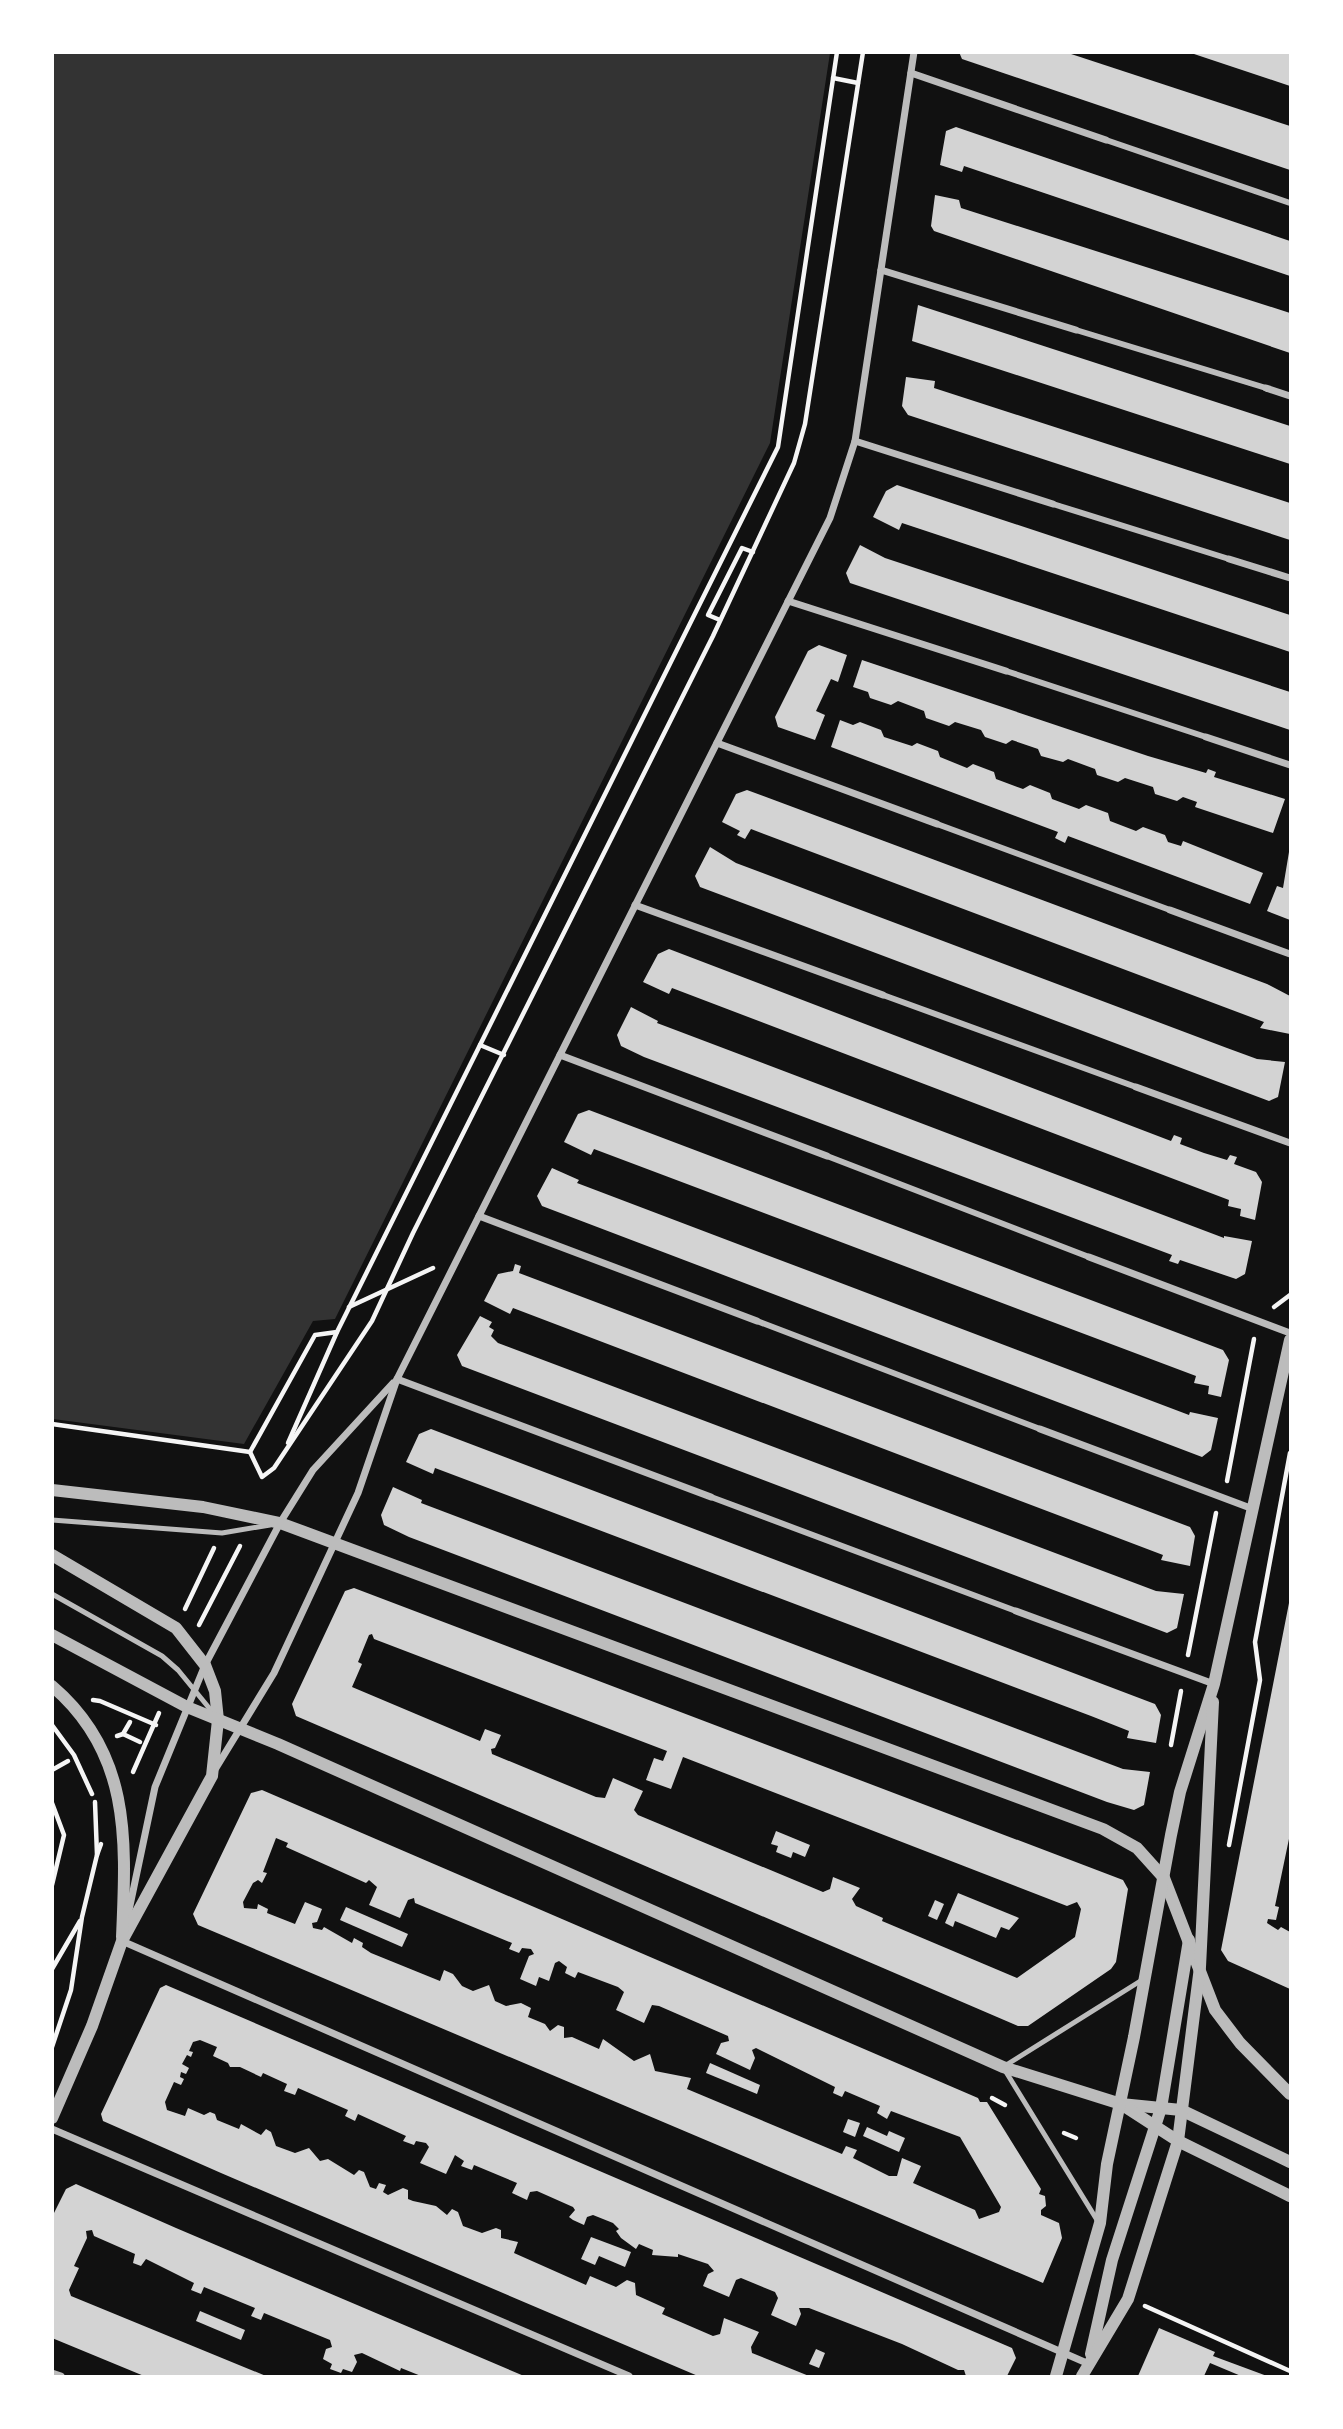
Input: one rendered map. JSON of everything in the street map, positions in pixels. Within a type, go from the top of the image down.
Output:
[{"type":"street","points":[[122,1941],[212,1776],[274,1673],[358,1493],[397,1379],[830,518],[855,441],[914,52]]},
{"type":"street","points":[[911,73],[1290,203]]},
{"type":"street","points":[[881,270],[1290,396]]},
{"type":"street","points":[[855,441],[1290,578]]},
{"type":"street","points":[[788,601],[1290,765]]},
{"type":"street","points":[[716,743],[1290,954]]},
{"type":"street","points":[[635,905],[1290,1143]]},
{"type":"street","points":[[560,1055],[1290,1333]]},
{"type":"street","points":[[479,1216],[1253,1509]]},
{"type":"street","points":[[1056,2376],[1100,2223],[1107,2164],[1121,2104],[1180,1792],[1214,1684],[1290,1340]]},
{"type":"street","points":[[397,1379],[1214,1684]]},
{"type":"street","points":[[52,2118],[92,2026],[122,1941],[155,1787],[205,1665],[280,1523],[313,1470],[397,1379]]},
{"type":"street","points":[[52,1490],[203,1507],[280,1523],[1103,1829],[1137,1848],[1164,1878],[1215,2010],[1240,2043],[1290,2094]]},
{"type":"street","points":[[52,1555],[176,1628],[205,1665],[215,1691],[219,1720],[212,1776]]},
{"type":"street","points":[[52,1635],[187,1707],[240,1728],[1003,2067],[1121,2104],[1181,2110],[1290,2162]]},
{"type":"street","points":[[1082,2376],[1128,2299],[1178,2141],[1200,1967],[1214,1684]]},
{"type":"street","points":[[52,1686],[75,1706],[100,1744],[120,1802],[125,1863],[122,1941]]},
{"type":"street","points":[[1089,2364],[1112,2260],[1161,2108],[1189,1940]]},
{"type":"street","points":[[122,1941],[1089,2364]]},
{"type":"street","points":[[1121,2104],[1178,2141],[1290,2196]]},
{"type":"street","points":[[52,2129],[629,2376]]},
{"type":"street","points":[[52,2373],[61,2376]]},
{"type":"lane","points":[[52,1520],[222,1533],[280,1523]]},
{"type":"lane","points":[[52,1594],[162,1656],[195,1688],[219,1720]]},
{"type":"lane","points":[[1100,2223],[1003,2067],[1144,1978]]},
{"type":"path","points":[[283,1455],[349,1307],[778,447],[837,52]]},
{"type":"path","points":[[250,1452],[262,1477],[283,1455],[372,1321],[720,620],[800,446],[863,52]]},
{"type":"path","points":[[833,78],[858,83]]},
{"type":"path","points":[[720,620],[708,615],[742,548],[752,552]]},
{"type":"path","points":[[714,576],[725,580]]},
{"type":"path","points":[[480,1045],[504,1055]]},
{"type":"path","points":[[349,1307],[459,1255]]},
{"type":"path","points":[[1169,1755],[1213,1523],[1229,1477],[1257,1321],[1290,1295]]},
{"type":"path","points":[[250,1452],[314,1335],[337,1332]]},
{"type":"path","points":[[52,1424],[250,1452]]},
{"type":"path","points":[[1227,1855],[1260,1680],[1255,1642],[1290,1453]]},
{"type":"path","points":[[185,1609],[217,1541]]},
{"type":"path","points":[[75,1706],[90,1700],[100,1701],[148,1724],[179,1726]]},
{"type":"path","points":[[124,1734],[130,1722]]},
{"type":"path","points":[[52,1725],[75,1755],[88,1780],[95,1801],[97,1855],[82,1917],[71,1990],[52,2047]]},
{"type":"path","points":[[114,1737],[124,1734],[140,1742]]},
{"type":"path","points":[[52,1770],[68,1761]]},
{"type":"path","points":[[52,1803],[64,1835],[52,1885]]},
{"type":"path","points":[[52,1969],[82,1917]]},
{"type":"path","points":[[52,1978],[57,1962]]},
{"type":"path","points":[[1128,2299],[1290,2371]]},
{"type":"shaded area","points":[[53,52],[830,53],[770,443],[335,1319],[313,1321],[244,1444],[53,1419]]},
{"type":"building","points":[[959,52],[1065,52],[1290,126],[1290,170],[962,59]]},
{"type":"building","points":[[1290,52],[1290,86],[1191,53]]},
{"type":"building","points":[[956,127],[1290,241],[1290,276],[964,166],[962,172],[940,165],[946,131]]},
{"type":"building","points":[[935,195],[959,200],[961,208],[1290,313],[1290,353],[934,231],[931,226]]},
{"type":"building","points":[[918,305],[1290,426],[1290,464],[912,341]]},
{"type":"building","points":[[906,377],[935,381],[934,388],[1290,503],[1290,540],[908,415],[902,406]]},
{"type":"building","points":[[897,485],[1290,615],[1290,652],[902,523],[899,530],[873,517],[886,491]]},
{"type":"building","points":[[860,545],[885,558],[1290,692],[1290,730],[850,583],[846,573]]},
{"type":"building","points":[[819,645],[847,655],[838,682],[831,679],[816,711],[825,715],[815,740],[778,727],[775,717],[808,651]]},
{"type":"building","points":[[862,660],[1148,756],[1206,773],[1208,769],[1216,772],[1214,777],[1285,799],[1273,833],[1195,807],[1197,802],[1183,797],[1177,801],[1155,794],[1153,787],[1125,778],[1118,782],[1097,775],[1095,769],[1068,759],[1063,762],[1041,756],[1038,749],[1012,740],[1006,744],[985,737],[981,730],[955,722],[949,726],[926,718],[924,711],[898,701],[891,705],[870,698],[868,692],[853,687]]},
{"type":"building","points":[[840,720],[853,725],[860,722],[881,730],[884,737],[912,746],[917,743],[938,751],[940,757],[967,768],[973,764],[994,772],[996,779],[1023,789],[1030,785],[1050,793],[1052,799],[1079,809],[1086,805],[1108,813],[1110,821],[1136,831],[1143,827],[1165,835],[1168,842],[1181,846],[1183,841],[1263,873],[1250,904],[1068,836],[1065,843],[1055,838],[1058,832],[831,747]]},
{"type":"building","points":[[747,790],[1267,984],[1290,996],[1290,1034],[1260,1028],[1264,1022],[751,829],[745,839],[737,835],[740,831],[722,822],[736,794]]},
{"type":"building","points":[[710,847],[736,863],[1227,1048],[1257,1059],[1285,1062],[1278,1097],[1269,1101],[700,887],[695,876]]},
{"type":"building","points":[[1289,852],[1290,920],[1267,911],[1277,886],[1283,888]]},
{"type":"building","points":[[669,949],[1171,1141],[1174,1135],[1182,1138],[1180,1144],[1204,1153],[1227,1160],[1230,1155],[1237,1157],[1234,1164],[1256,1172],[1262,1182],[1255,1220],[1240,1216],[1241,1209],[1228,1206],[1229,1200],[672,988],[669,994],[643,982],[658,954]]},
{"type":"building","points":[[631,1007],[658,1021],[657,1023],[1224,1238],[1252,1241],[1245,1274],[1236,1279],[1180,1260],[1178,1264],[1169,1261],[1172,1255],[644,1057],[621,1046],[617,1035]]},
{"type":"building","points":[[589,1110],[1223,1350],[1229,1360],[1221,1397],[1208,1394],[1209,1386],[1194,1383],[1196,1376],[594,1149],[591,1155],[564,1142],[578,1114]]},
{"type":"building","points":[[552,1168],[579,1180],[577,1183],[1189,1415],[1190,1412],[1218,1418],[1211,1450],[1202,1457],[542,1206],[537,1196]]},
{"type":"building","points":[[515,1264],[521,1266],[519,1273],[1190,1527],[1195,1536],[1190,1566],[1161,1560],[1163,1555],[513,1308],[510,1314],[484,1301],[498,1274],[513,1271]]},
{"type":"building","points":[[480,1316],[492,1322],[489,1327],[494,1330],[491,1336],[498,1343],[1156,1591],[1184,1594],[1177,1628],[1167,1633],[462,1366],[457,1355]]},
{"type":"building","points":[[431,1429],[1155,1704],[1161,1715],[1156,1743],[1127,1738],[1129,1731],[1091,1716],[435,1468],[433,1474],[406,1462],[419,1434]]},
{"type":"building","points":[[393,1487],[422,1500],[421,1503],[1123,1769],[1150,1772],[1144,1805],[1134,1810],[1107,1802],[409,1537],[384,1525],[381,1515]]},
{"type":"building","points":[[354,1588],[1123,1880],[1128,1889],[1116,1962],[1111,1969],[1028,2026],[1018,2026],[296,1716],[292,1704],[345,1591]],"holes":[[[372,1634],[374,1639],[667,1751],[663,1761],[654,1758],[646,1780],[671,1789],[683,1757],[1067,1906],[1077,1902],[1081,1909],[1075,1937],[1017,1978],[882,1921],[883,1918],[856,1906],[852,1899],[860,1888],[833,1877],[830,1889],[823,1892],[638,1815],[634,1810],[643,1791],[613,1778],[605,1798],[596,1797],[492,1754],[491,1749],[495,1748],[501,1735],[485,1729],[480,1741],[352,1687],[362,1664],[358,1662],[369,1635]]]},
{"type":"building","points":[[1289,1603],[1290,1834],[1275,1906],[1279,1907],[1276,1920],[1268,1919],[1267,1923],[1278,1930],[1281,1927],[1290,1932],[1290,1989],[1228,1961],[1221,1950]]},
{"type":"building","points":[[262,1790],[978,2098],[980,2102],[987,2102],[1041,2189],[1039,2194],[1045,2196],[1046,2206],[1041,2210],[1041,2215],[1059,2223],[1062,2238],[1043,2283],[198,1925],[193,1914],[251,1793]],"holes":[[[276,1838],[288,1843],[286,1847],[366,1883],[369,1880],[377,1887],[369,1905],[400,1918],[408,1900],[414,1898],[415,1903],[512,1943],[509,1949],[519,1953],[522,1948],[531,1949],[534,1954],[529,1956],[520,1979],[536,1986],[539,1977],[549,1981],[555,1963],[559,1961],[567,1967],[565,1973],[575,1978],[578,1972],[618,1987],[624,1992],[616,2010],[644,2023],[652,2005],[659,2006],[728,2036],[729,2041],[721,2043],[716,2054],[750,2070],[755,2058],[752,2050],[756,2048],[835,2087],[833,2093],[842,2097],[845,2091],[880,2106],[877,2113],[887,2119],[891,2111],[960,2137],[1001,2207],[999,2212],[979,2219],[975,2210],[913,2183],[921,2166],[902,2158],[897,2176],[889,2176],[853,2158],[857,2150],[846,2146],[842,2154],[687,2089],[691,2078],[655,2071],[650,2054],[634,2061],[603,2039],[599,2049],[572,2037],[564,2038],[564,2027],[558,2025],[550,2031],[545,2024],[528,2017],[531,2008],[521,2003],[506,2006],[495,2001],[489,1985],[473,1991],[462,1986],[453,1974],[444,1970],[440,1981],[371,1953],[362,1947],[363,1943],[354,1938],[352,1943],[324,1927],[322,1930],[313,1928],[312,1923],[317,1922],[322,1909],[305,1902],[295,1924],[267,1913],[268,1909],[258,1904],[257,1909],[244,1908],[243,1902],[253,1883],[258,1880],[262,1883],[267,1873],[263,1872]]]},
{"type":"building","points":[[776,1831],[810,1845],[805,1857],[793,1852],[791,1858],[776,1852],[778,1846],[771,1844]]},
{"type":"building","points":[[958,1893],[1019,1918],[1009,1930],[1001,1927],[996,1938],[955,1921],[953,1927],[945,1923]]},
{"type":"building","points":[[935,1900],[944,1904],[937,1920],[928,1916]]},
{"type":"building","points":[[346,1907],[408,1934],[402,1947],[340,1920]]},
{"type":"building","points":[[166,1985],[1012,2348],[1016,2358],[1007,2376],[966,2376],[964,2370],[958,2370],[902,2344],[809,2308],[799,2308],[801,2314],[796,2326],[771,2315],[778,2298],[775,2292],[741,2278],[736,2280],[729,2297],[703,2286],[708,2274],[714,2271],[708,2264],[678,2254],[678,2257],[652,2255],[653,2250],[639,2244],[636,2249],[621,2238],[616,2231],[619,2229],[613,2223],[593,2215],[587,2217],[584,2225],[569,2217],[575,2210],[573,2207],[537,2191],[530,2192],[527,2200],[512,2193],[517,2183],[474,2165],[472,2170],[461,2166],[464,2161],[455,2155],[446,2174],[420,2163],[429,2147],[426,2143],[416,2141],[414,2145],[403,2141],[406,2136],[358,2114],[355,2121],[345,2116],[348,2110],[298,2088],[295,2095],[284,2091],[287,2084],[263,2073],[261,2077],[240,2067],[230,2067],[228,2063],[213,2056],[217,2047],[200,2040],[193,2042],[189,2051],[193,2052],[191,2057],[187,2055],[182,2064],[189,2068],[186,2074],[181,2072],[180,2077],[184,2079],[181,2085],[174,2082],[165,2102],[167,2110],[185,2116],[188,2108],[204,2115],[210,2112],[215,2114],[217,2120],[239,2129],[241,2124],[261,2135],[266,2129],[271,2132],[276,2146],[295,2153],[309,2148],[320,2161],[328,2159],[354,2175],[359,2170],[364,2172],[370,2187],[376,2189],[379,2183],[386,2185],[383,2192],[388,2195],[403,2188],[408,2190],[408,2199],[436,2206],[447,2215],[452,2209],[458,2212],[463,2226],[482,2233],[496,2228],[501,2230],[501,2238],[518,2242],[514,2253],[586,2285],[590,2276],[616,2287],[627,2280],[635,2283],[636,2295],[665,2308],[662,2314],[713,2336],[720,2334],[724,2318],[759,2332],[751,2347],[752,2353],[809,2376],[698,2376],[221,2173],[103,2121],[101,2114],[160,1988]]},
{"type":"building","points":[[710,2063],[760,2085],[757,2094],[706,2073]]},
{"type":"building","points":[[848,2119],[860,2123],[855,2137],[843,2132]]},
{"type":"building","points":[[867,2127],[887,2136],[889,2131],[905,2138],[899,2152],[863,2136]]},
{"type":"building","points":[[76,2184],[524,2376],[421,2376],[401,2368],[400,2371],[362,2353],[354,2355],[357,2362],[352,2372],[343,2369],[341,2373],[330,2369],[332,2364],[323,2359],[326,2349],[332,2347],[330,2340],[264,2313],[261,2320],[251,2316],[255,2308],[204,2287],[201,2294],[191,2290],[194,2283],[146,2259],[141,2266],[133,2263],[135,2254],[94,2236],[92,2230],[86,2231],[87,2238],[74,2266],[79,2268],[69,2290],[71,2296],[266,2376],[144,2376],[52,2338],[52,2217],[66,2189]]},
{"type":"building","points":[[591,2237],[631,2252],[625,2267],[599,2256],[595,2265],[581,2259]]},
{"type":"building","points":[[200,2311],[245,2330],[241,2340],[196,2321]]},
{"type":"building","points":[[1159,2328],[1215,2352],[1213,2356],[1267,2376],[1241,2376],[1210,2363],[1204,2376],[1138,2376]]},
{"type":"building","points":[[816,2349],[825,2353],[819,2368],[809,2364]]}]
